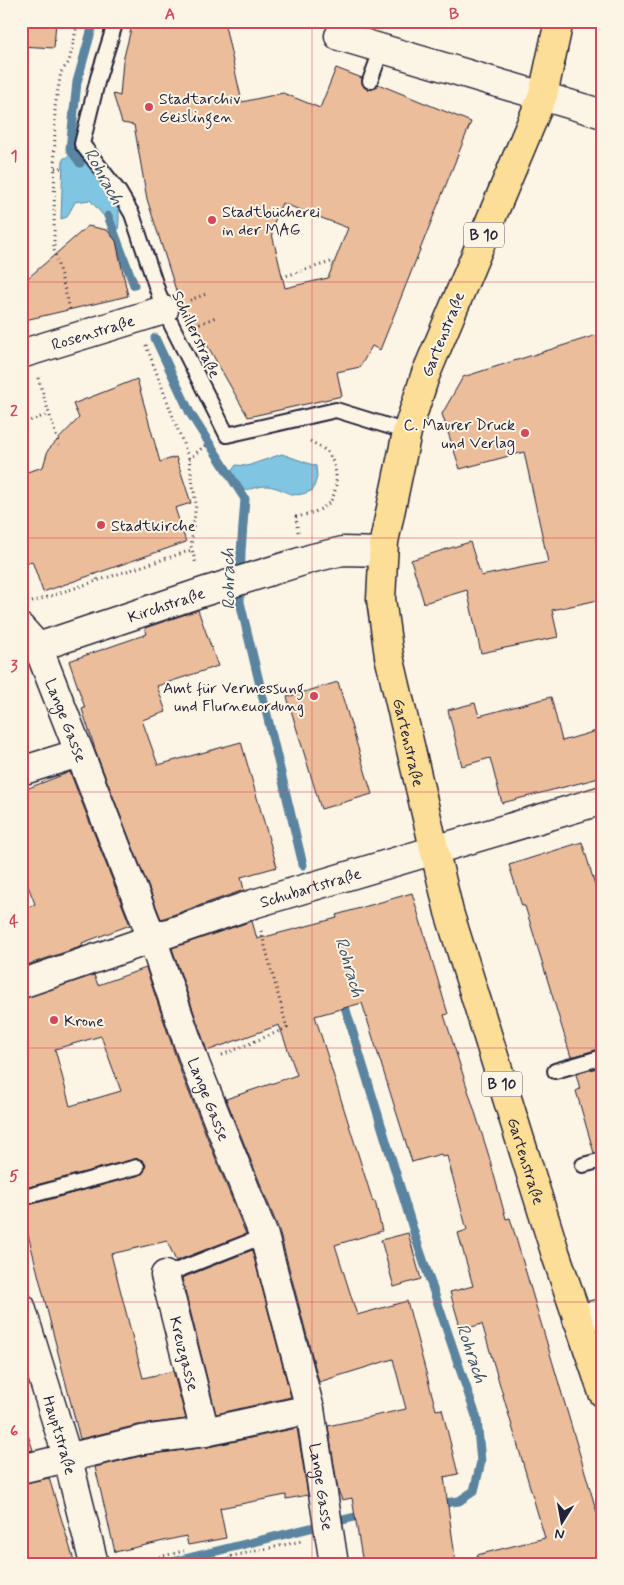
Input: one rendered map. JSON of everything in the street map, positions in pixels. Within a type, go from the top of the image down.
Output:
[{"type":"main road","name":"Gartenstraße","points":[[559,21],[543,95],[428,367],[407,432],[384,552],[381,599],[389,656],[449,912],[577,1319],[603,1393]]},
{"type":"street","points":[[339,36],[603,114]]},
{"type":"street","name":"Rosenstraße","points":[[25,352],[164,310]]},
{"type":"street","name":"Kirchstraße","points":[[29,626],[226,585],[343,551],[384,552]]},
{"type":"street","name":"Lange Gasse","points":[[29,626],[152,938],[196,1066],[264,1236],[310,1409],[334,1564]]},
{"type":"street","points":[[21,771],[79,753]]},
{"type":"street","name":"Schubartstraße","points":[[21,984],[254,904],[603,800]]},
{"type":"street","name":"Kreuzgasse","points":[[165,1274],[205,1432]]},
{"type":"street","name":"Hauptstraße","points":[[21,1307],[26,1334],[68,1459],[92,1555]]},
{"type":"street","points":[[577,1319],[603,1313]]},
{"type":"street","points":[[21,1469],[142,1440],[205,1432],[310,1409]]},
{"type":"lane","name":"Schillerstraße","points":[[116,21],[98,78],[82,144],[119,192],[132,214],[164,310],[227,435],[336,410],[407,432]]},
{"type":"lane","points":[[370,81],[382,48]]},
{"type":"lane","points":[[555,1071],[603,1057]]},
{"type":"lane","points":[[583,1165],[603,1160]]},
{"type":"lane","points":[[21,1198],[137,1167]]},
{"type":"lane","points":[[165,1274],[264,1236]]},
{"type":"path","points":[[78,21],[69,62],[61,72],[55,107],[57,156],[55,168],[54,250],[78,336]]},
{"type":"path","points":[[69,62],[75,64]]},
{"type":"path","points":[[55,168],[63,168]]},
{"type":"path","points":[[282,277],[334,261]]},
{"type":"path","points":[[135,318],[189,458],[196,504],[192,550],[226,585]]},
{"type":"path","points":[[25,352],[59,445]]},
{"type":"path","points":[[21,424],[49,414]]},
{"type":"path","points":[[299,540],[296,517],[321,510],[328,505],[336,486],[335,468],[327,452],[308,439]]},
{"type":"path","points":[[189,458],[204,446]]},
{"type":"path","points":[[29,626],[98,581],[192,550]]},
{"type":"path","points":[[95,574],[98,581]]},
{"type":"path","points":[[196,1066],[287,1028],[254,904]]},
{"type":"path","points":[[229,1564],[228,1557],[329,1535]]},
{"type":"path","points":[[130,1564],[184,1551]]},
{"type":"water","points":[[77,151],[96,167],[110,184],[118,205],[118,230],[90,200],[75,202],[67,217],[61,219],[63,159]]},
{"type":"water","points":[[282,454],[316,466],[317,477],[313,490],[293,495],[267,486],[239,492],[228,476],[236,465],[247,466]]},
{"type":"building","points":[[21,21],[56,21],[54,48],[21,46]]},
{"type":"building","name":"Stadtbücherei in der MAG","points":[[133,21],[224,21],[242,102],[283,93],[320,108],[336,68],[362,78],[362,83],[367,89],[372,89],[378,84],[471,122],[380,350],[372,346],[360,367],[337,372],[342,396],[248,417],[194,322],[187,325],[147,199],[134,125],[122,123],[113,94],[120,96],[123,61]],"holes":[[[282,203],[348,228],[328,278],[285,288],[271,230]]]},
{"type":"building","points":[[88,226],[107,230],[116,241],[128,296],[21,321],[21,284]]},
{"type":"building","points":[[603,333],[603,599],[552,610],[558,637],[481,653],[467,590],[424,603],[411,560],[470,542],[481,576],[548,562],[524,452],[460,469],[442,414],[463,377]]},
{"type":"building","name":"Stadtkirche","points":[[137,379],[160,462],[176,457],[191,503],[175,508],[186,542],[43,592],[32,561],[21,565],[21,474],[43,467],[48,450],[79,418],[73,404]]},
{"type":"building","points":[[198,610],[218,666],[157,686],[166,712],[142,720],[158,765],[241,742],[277,867],[241,877],[244,890],[161,919],[98,758],[82,709],[85,708],[69,661],[147,634],[145,628]]},
{"type":"building","points":[[338,682],[372,794],[321,809],[287,697]]},
{"type":"building","points":[[551,697],[562,741],[603,729],[603,777],[502,803],[490,758],[462,766],[448,710],[475,703],[479,716]]},
{"type":"building","points":[[70,772],[130,925],[82,943],[83,946],[21,967],[21,911],[35,904],[21,868],[21,791]]},
{"type":"building","points":[[582,842],[603,911],[603,1048],[571,1057],[525,906],[522,906],[509,865]]},
{"type":"building","points":[[412,893],[448,1014],[444,1015],[488,1153],[506,1219],[510,1218],[603,1533],[603,1564],[478,1564],[477,1555],[545,1538],[482,1324],[461,1330],[450,1292],[473,1286],[458,1233],[467,1230],[447,1156],[442,1157],[441,1154],[412,1162],[362,1003],[315,1016],[373,1202],[375,1201],[382,1231],[335,1245],[357,1315],[407,1301],[436,1410],[442,1409],[458,1474],[444,1477],[456,1564],[363,1564],[352,1498],[342,1500],[338,1490],[328,1426],[406,1409],[393,1359],[319,1382],[279,1230],[226,1099],[297,1075],[279,1025],[207,1051],[172,948],[252,921],[257,939],[337,918],[336,915]]},
{"type":"building","points":[[146,968],[181,1072],[246,1234],[176,1261],[167,1241],[111,1254],[143,1378],[173,1371],[186,1419],[138,1425],[80,1439],[21,1207],[139,1175],[143,1173],[146,1165],[143,1161],[135,1159],[21,1189],[21,999],[94,975],[98,985]],"holes":[[[101,1036],[121,1091],[70,1106],[55,1049]]]},
{"type":"building","points":[[603,1066],[603,1151],[594,1153],[576,1091],[580,1089],[576,1074]]},
{"type":"building","points":[[408,1233],[421,1279],[394,1287],[381,1240]]},
{"type":"building","points":[[252,1250],[291,1397],[216,1414],[182,1278]]},
{"type":"building","points":[[297,1428],[308,1495],[286,1499],[286,1495],[220,1508],[226,1538],[188,1545],[186,1536],[115,1552],[95,1467],[145,1455],[208,1447]]},
{"type":"building","points":[[28,1435],[33,1450],[21,1453],[21,1436]]},
{"type":"building","points":[[49,1478],[75,1564],[21,1564],[21,1484]]},
{"type":"waterway","name":"Rohrach","points":[[80,163],[70,149],[77,82],[94,21]]},
{"type":"waterway","name":"Rohrach","points":[[108,216],[134,285]]},
{"type":"waterway","name":"Rohrach","points":[[155,338],[190,413],[245,499],[240,602],[303,865]]},
{"type":"waterway","name":"Rohrach","points":[[342,997],[417,1242],[477,1419],[481,1462],[474,1491],[459,1501],[437,1504]]},
{"type":"waterway","name":"Rohrach","points":[[164,1564],[367,1514]]},
{"type":"place","name":"Stadtarchiv Geislingen","points":[[149,107]]},
{"type":"place","name":"Stadtbücherei in der MAG","points":[[212,220]]},
{"type":"place","name":"C. Maurer Druck und Verlag","points":[[525,433]]},
{"type":"place","name":"Stadtkirche","points":[[101,525]]},
{"type":"place","name":"Amt für Vermessung und Flurneuordung","points":[[314,696]]},
{"type":"place","name":"Krone","points":[[54,1020]]}]
